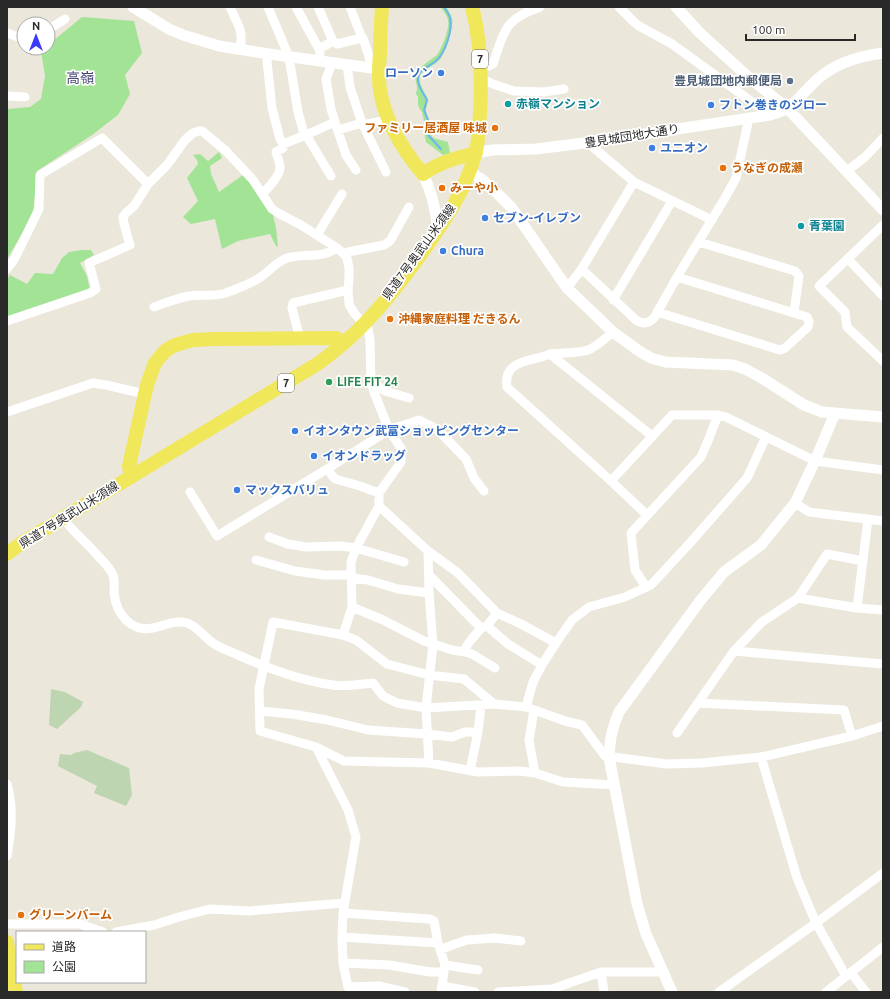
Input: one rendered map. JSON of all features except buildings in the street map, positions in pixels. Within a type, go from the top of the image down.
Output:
[{"type":"main road","points":[[382,7],[376,69],[383,105],[388,120],[410,158],[423,174],[440,164],[476,153]]},
{"type":"main road","name":"県道7号奥武山米須線","points":[[7,554],[20,544],[302,373],[334,351],[364,324],[401,280],[438,230],[459,197],[470,172],[476,153],[480,121],[478,37],[472,7]]},
{"type":"main road","name":"県道7号奥武山米須線","points":[[131,477],[129,468],[130,462],[152,369],[165,351],[172,346],[193,340],[214,339],[336,338],[344,342]]},
{"type":"main road","points":[[7,942],[16,992]]},
{"type":"street","points":[[133,7],[168,29],[219,46],[376,69],[350,7]]},
{"type":"street","points":[[230,7],[240,29],[241,50]]},
{"type":"street","points":[[268,7],[289,57],[298,112],[303,130],[331,176]]},
{"type":"street","points":[[296,7],[319,49],[319,61]]},
{"type":"street","points":[[318,7],[333,41],[337,44],[362,38]]},
{"type":"street","points":[[540,7],[524,14],[509,25],[503,35],[493,64],[480,73],[514,91],[544,92],[564,90]]},
{"type":"street","points":[[619,7],[639,26],[672,44],[770,115]]},
{"type":"street","points":[[676,7],[700,33],[745,74],[787,108],[883,210]]},
{"type":"street","points":[[56,25],[65,19]]},
{"type":"street","points":[[319,49],[333,41]]},
{"type":"street","points":[[787,108],[820,77],[834,68],[850,60],[883,53]]},
{"type":"street","points":[[269,54],[267,61],[272,108],[280,139],[283,144]]},
{"type":"street","points":[[332,63],[326,79],[336,126],[346,155],[356,170]]},
{"type":"street","points":[[347,65],[350,87],[362,124],[386,172]]},
{"type":"street","points":[[7,96],[25,97]]},
{"type":"street","name":"豊見城団地大通り","points":[[476,153],[492,150],[536,149],[592,142],[770,115],[787,108]]},
{"type":"street","points":[[581,270],[636,321],[643,323],[649,322],[654,318],[736,178],[749,118]]},
{"type":"street","points":[[263,193],[280,172],[280,165],[276,152],[283,148],[283,144],[336,126],[388,120]]},
{"type":"street","points":[[7,321],[96,290],[89,263],[130,245],[123,217],[134,206],[148,184],[167,165],[185,140],[193,133],[199,131],[202,131],[226,151],[253,180],[263,193],[272,209],[301,225],[337,248],[347,258],[349,268],[349,304],[354,313],[368,328],[370,340],[371,382],[374,392],[389,430],[401,448],[401,462],[379,492],[379,506],[356,548],[351,562],[352,607],[343,634]]},
{"type":"street","points":[[7,269],[16,258],[39,209],[40,175],[102,138],[148,184]]},
{"type":"street","points":[[847,171],[865,157],[883,138]]},
{"type":"street","points":[[592,142],[594,148],[634,182],[712,220]]},
{"type":"street","points":[[470,172],[484,180],[511,207],[567,288],[613,332],[639,351],[651,358],[665,362],[733,365],[745,369],[760,377],[804,405],[822,412],[883,416]]},
{"type":"street","points":[[423,174],[428,183],[433,200],[438,230]]},
{"type":"street","points":[[567,288],[581,270],[634,182]]},
{"type":"street","points":[[316,235],[342,194]]},
{"type":"street","points":[[613,300],[672,201]]},
{"type":"street","points":[[344,255],[348,252],[384,245],[390,241],[409,207]]},
{"type":"street","points":[[883,225],[819,286],[845,312],[847,327],[883,361]]},
{"type":"street","points":[[699,242],[795,272],[799,276],[794,312]]},
{"type":"street","points":[[154,306],[190,296],[218,295],[262,277],[276,264],[286,258],[324,254],[332,252],[337,248]]},
{"type":"street","points":[[848,259],[883,296]]},
{"type":"street","points":[[657,312],[780,350],[785,348],[808,327],[809,322],[807,316],[677,277]]},
{"type":"street","points":[[300,339],[292,308],[293,303],[348,290]]},
{"type":"street","points":[[613,332],[589,350],[577,352],[558,352],[523,361],[515,365],[509,372],[506,382],[507,387],[647,515]]},
{"type":"street","points":[[550,354],[652,436]]},
{"type":"street","points":[[371,382],[384,391],[409,398]]},
{"type":"street","points":[[7,412],[93,383],[145,394]]},
{"type":"street","points":[[672,992],[646,934],[637,904],[609,757],[613,725],[619,712],[700,601],[724,572],[761,545],[795,503],[815,461],[835,413]]},
{"type":"street","points":[[611,481],[672,415],[726,416],[815,461],[883,470]]},
{"type":"street","points":[[646,587],[635,570],[631,533],[701,456],[718,415]]},
{"type":"street","points":[[190,492],[217,536],[389,430],[419,420],[437,429],[466,459],[474,478],[484,491]]},
{"type":"street","points":[[535,773],[529,740],[533,682],[556,643],[572,620],[589,607],[625,597],[651,584],[747,478],[766,437]]},
{"type":"street","points":[[327,469],[335,479],[379,492]]},
{"type":"street","points":[[795,503],[809,512],[883,521]]},
{"type":"street","points":[[379,506],[428,551],[458,573],[497,613],[556,643]]},
{"type":"street","points":[[63,518],[105,563],[112,574],[115,585],[115,601],[119,611],[126,620],[138,628],[148,630],[169,624],[181,622],[186,623],[197,629],[215,645],[264,667],[335,686],[372,683],[383,696],[397,702],[426,708],[494,704],[530,709],[582,725],[605,756],[667,764],[702,763],[761,757],[852,736],[883,726]]},
{"type":"street","points":[[857,608],[868,519]]},
{"type":"street","points":[[269,537],[288,544],[306,547],[340,546],[356,548],[404,562]]},
{"type":"street","points":[[428,551],[429,593],[433,644],[426,708],[429,763]]},
{"type":"street","points":[[677,733],[734,651],[762,622],[798,598],[827,554],[863,561]]},
{"type":"street","points":[[256,560],[295,570],[368,580],[398,590],[429,593]]},
{"type":"street","points":[[429,575],[484,627],[542,665]]},
{"type":"street","points":[[798,598],[857,608],[883,610]]},
{"type":"street","points":[[352,607],[433,644],[472,654],[495,668]]},
{"type":"street","points":[[465,652],[466,647],[497,613]]},
{"type":"street","points":[[494,704],[464,679],[429,675],[387,664],[356,640],[343,634],[273,622],[259,689],[260,731],[316,747],[344,762],[429,763],[478,772],[520,771],[535,773],[563,782],[615,785]]},
{"type":"street","points":[[734,651],[883,664]]},
{"type":"street","points":[[698,703],[844,710],[852,736]]},
{"type":"street","points":[[470,771],[478,732],[481,705]]},
{"type":"street","points":[[260,711],[292,714],[327,720],[368,730],[452,737],[465,732],[478,732]]},
{"type":"street","points":[[316,747],[348,810],[356,837],[344,903],[342,937],[343,963],[350,990],[379,986],[404,992]]},
{"type":"street","points":[[761,757],[797,878],[816,923],[849,975],[866,992]]},
{"type":"street","points":[[7,784],[12,815],[7,856]]},
{"type":"street","points":[[720,992],[883,873]]},
{"type":"street","points":[[121,931],[154,925],[210,909],[249,911],[344,903]]},
{"type":"street","points":[[343,913],[429,919],[434,921],[445,969],[441,989],[475,992]]},
{"type":"street","points":[[7,924],[80,924],[100,931]]},
{"type":"street","points":[[342,937],[440,946],[467,940],[495,938],[521,941]]},
{"type":"street","points":[[826,992],[883,947]]},
{"type":"street","points":[[343,963],[389,965],[430,972],[445,969],[478,970]]},
{"type":"street","points":[[498,992],[552,989],[600,972],[663,972]]},
{"type":"street","points":[[600,972],[604,992]]},
{"type":"green space","points":[[441,7],[446,7],[452,18],[450,37],[441,58],[421,74],[420,81],[428,100],[426,112],[429,120],[429,131],[433,138],[448,142],[450,153],[443,155],[426,142],[424,132],[425,125],[422,112],[418,104],[415,78],[425,63],[436,56],[445,39],[448,29],[448,19]]},
{"type":"green space","points":[[82,17],[134,21],[142,53],[125,75],[130,94],[118,115],[92,135],[37,171],[33,215],[7,259],[7,109],[30,107],[41,99],[45,76],[42,56],[56,56],[56,38]]},
{"type":"green space","points":[[219,152],[222,158],[210,166],[211,174],[219,192],[243,175],[259,194],[273,215],[278,247],[270,234],[238,241],[222,249],[215,219],[191,224],[183,217],[198,201],[187,178],[198,164],[193,155],[200,154],[208,161]]},
{"type":"green space","points":[[91,250],[94,255],[80,263],[87,276],[90,290],[7,317],[7,279],[10,275],[27,284],[35,273],[53,274],[62,258],[69,252]]},
{"type":"green space","points":[[51,689],[65,692],[83,702],[81,707],[57,729],[49,725]]},
{"type":"green space","points":[[87,750],[129,768],[132,795],[126,806],[94,793],[97,786],[58,766],[60,754],[71,755]]},
{"type":"waterway","points":[[441,149],[428,135],[428,120],[424,110],[427,100],[420,87],[418,77],[422,70],[436,61],[448,41],[451,23],[449,15],[444,7]]},
{"type":"place","name":"ローソン","points":[[441,73]]},
{"type":"place","name":"豊見城団地内郵便局","points":[[790,81]]},
{"type":"place","name":"赤嶺マンション","points":[[508,104]]},
{"type":"place","name":"フトン巻きのジロー","points":[[711,105]]},
{"type":"place","name":"ファミリー居酒屋 味城","points":[[495,128]]},
{"type":"place","name":"ユニオン","points":[[652,148]]},
{"type":"place","name":"うなぎの成瀬","points":[[723,168]]},
{"type":"place","name":"みーや小","points":[[442,188]]},
{"type":"place","name":"セブン-イレブン","points":[[485,218]]},
{"type":"place","name":"青葉園","points":[[801,226]]},
{"type":"place","name":"Chura","points":[[443,251]]},
{"type":"place","name":"沖縄家庭料理 だきるん","points":[[390,319]]},
{"type":"place","name":"LIFE FIT 24","points":[[329,382]]},
{"type":"place","name":"イオンタウン武富ショッピングセンター","points":[[295,431]]},
{"type":"place","name":"イオンドラッグ","points":[[314,456]]},
{"type":"place","name":"マックスバリュ","points":[[237,490]]},
{"type":"place","name":"グリーンバーム","points":[[21,915]]},
{"type":"district","name":"高嶺","points":[[80,78]]}]
